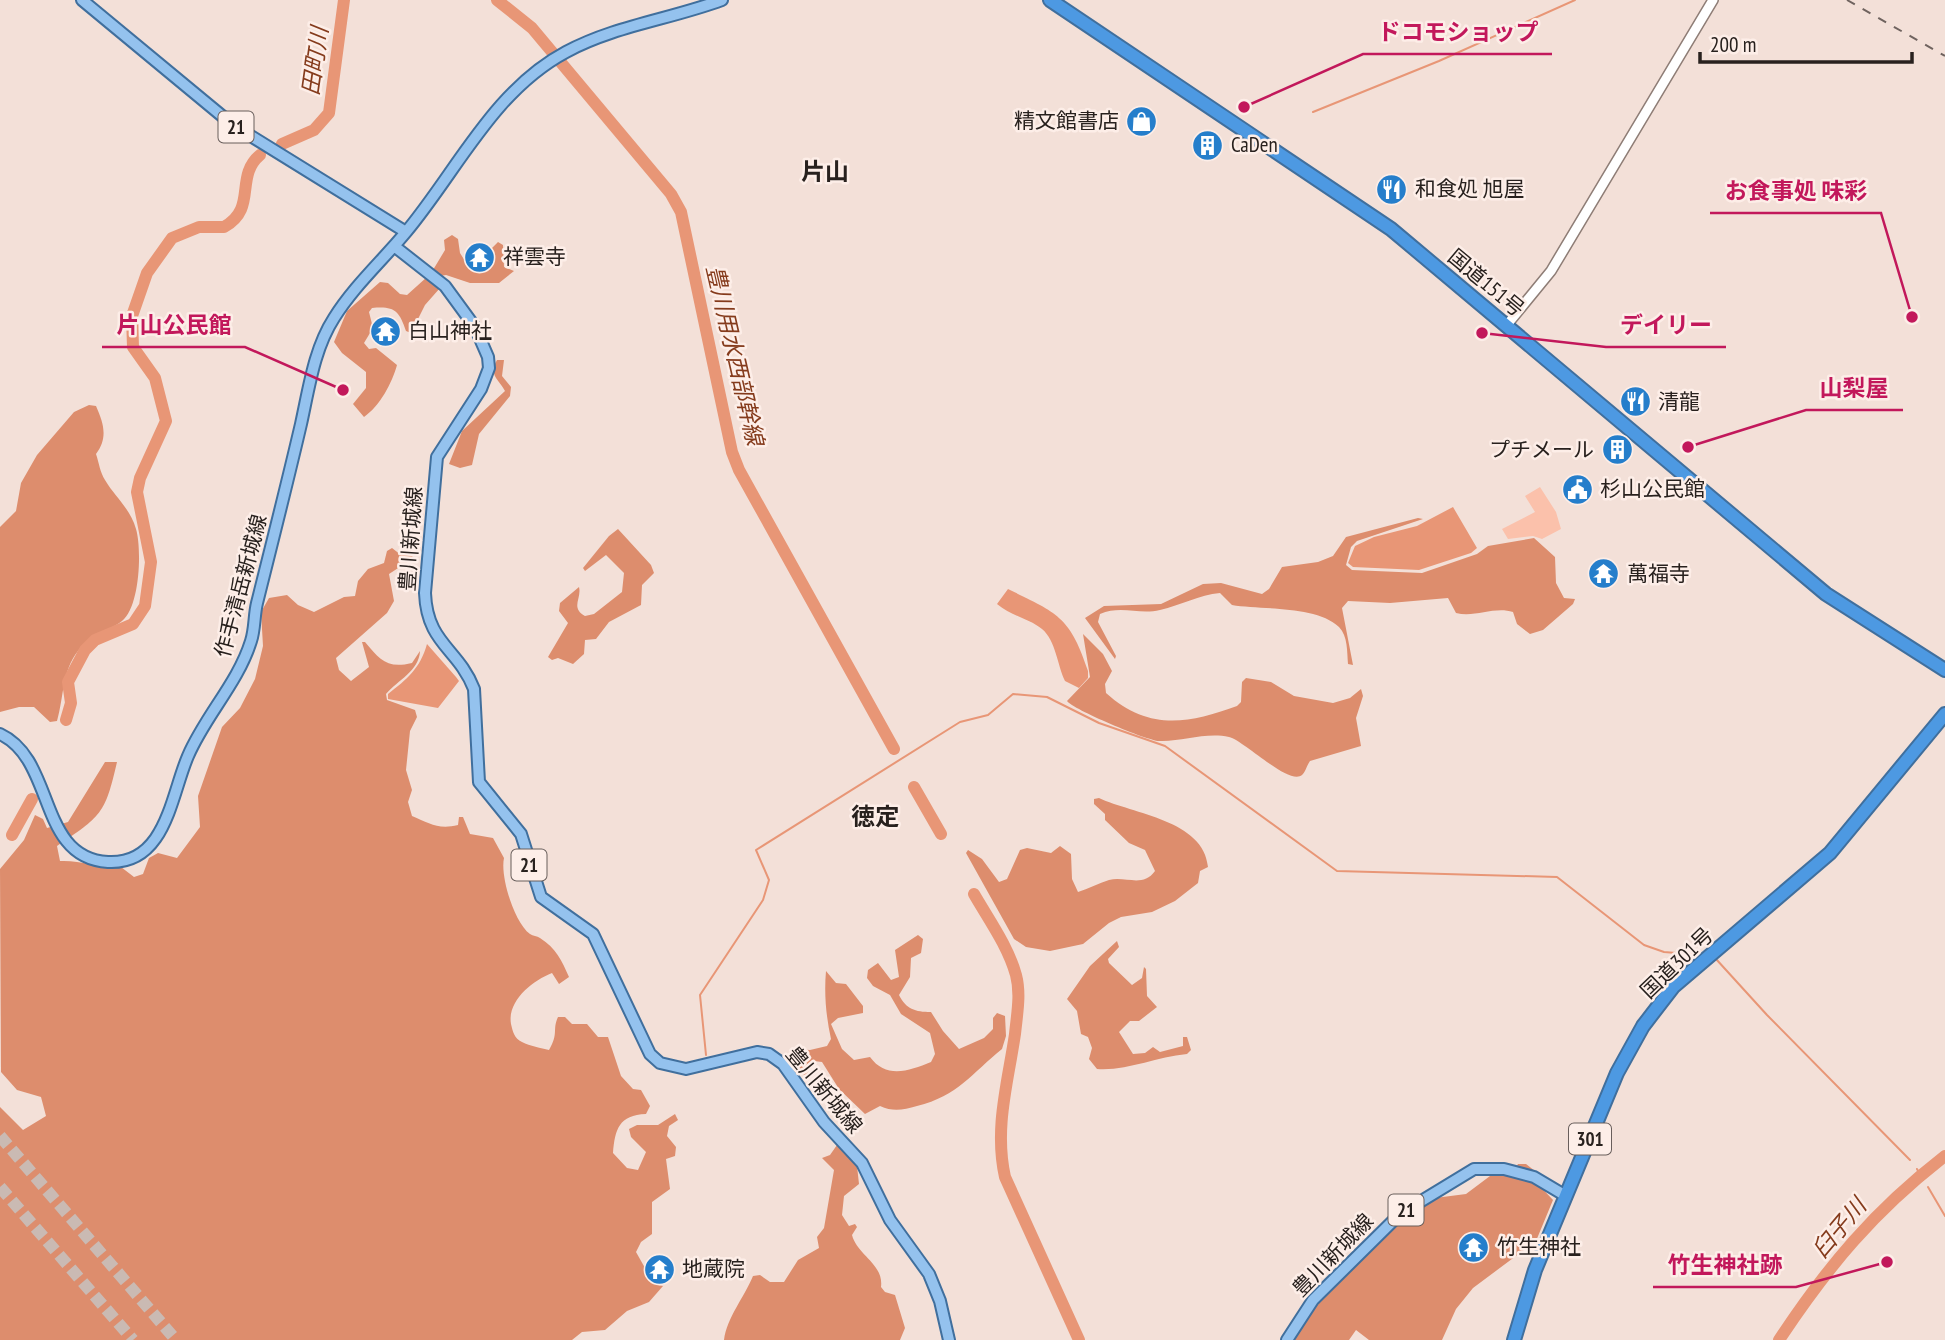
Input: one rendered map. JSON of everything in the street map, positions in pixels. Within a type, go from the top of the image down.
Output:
[{"type":"highway","name":"国道151号","points":[[1050,0],[1357,205],[1507,326],[1826,594],[1945,670]]},
{"type":"highway","name":"国道301号","points":[[1514,1340],[1535,1270],[1628,1051],[1659,1003],[1707,957],[1798,883],[1829,853],[1945,714]]},
{"type":"main road","name":"21","points":[[82,0],[233,125],[406,233]]},
{"type":"main road","points":[[394,246],[488,121],[512,94],[550,62],[604,36],[722,0]]},
{"type":"main road","name":"作手清岳新城線","points":[[0,734],[27,756],[54,821],[72,848],[82,855],[106,862],[128,860],[149,848],[175,800],[183,768],[196,737],[237,676],[252,638],[257,603],[324,336],[345,301],[394,246]]},
{"type":"main road","name":"豊川新城線","points":[[394,246],[445,286],[475,327],[488,357],[489,368],[481,389],[437,457],[425,593],[426,613],[434,633],[474,689],[479,782],[520,834],[541,898],[593,934],[633,1022],[655,1060],[673,1067],[694,1069],[763,1052],[776,1058],[792,1074],[824,1122],[862,1163],[890,1220],[929,1273],[940,1301],[949,1340]]},
{"type":"main road","name":"豊川新城線","points":[[1287,1340],[1313,1300],[1400,1214],[1474,1169],[1504,1169],[1534,1177],[1566,1196]]},
{"type":"street","points":[[1507,326],[1551,271],[1713,0]]},
{"type":"shaded area","points":[[452,235],[458,239],[460,253],[470,269],[480,268],[493,257],[491,249],[498,242],[503,245],[504,267],[514,271],[499,283],[470,283],[446,275],[440,276],[433,270],[445,250],[444,240]]},
{"type":"shaded area","points":[[427,277],[440,288],[425,305],[411,333],[406,331],[401,318],[391,309],[372,308],[369,312],[373,328],[364,343],[369,349],[376,348],[397,365],[385,394],[364,417],[353,404],[366,388],[366,372],[342,353],[334,342],[347,311],[380,282],[388,283],[400,294],[407,295]]},
{"type":"shaded area","points":[[497,360],[504,360],[502,376],[511,387],[510,396],[479,434],[472,465],[460,468],[449,464],[462,431],[505,391],[495,377]]},
{"type":"shaded area","points":[[89,405],[96,406],[103,425],[102,442],[96,454],[102,474],[130,515],[138,538],[138,577],[133,604],[122,621],[78,651],[66,676],[57,721],[50,722],[34,707],[19,707],[0,712],[0,527],[16,511],[21,483],[37,455],[74,412]]},
{"type":"shaded area","points":[[1540,487],[1556,512],[1561,529],[1542,539],[1533,536],[1508,539],[1502,529],[1535,512],[1525,496]]},
{"type":"shaded area","points":[[1453,507],[1477,548],[1471,553],[1419,570],[1353,567],[1348,563],[1355,546],[1374,537],[1417,526]]},
{"type":"shaded area","points":[[1418,518],[1423,519],[1357,541],[1351,547],[1346,565],[1352,570],[1422,573],[1477,554],[1488,546],[1534,538],[1555,557],[1556,583],[1564,598],[1575,599],[1573,604],[1543,630],[1530,634],[1517,624],[1513,612],[1499,610],[1456,613],[1448,598],[1390,603],[1348,601],[1342,608],[1353,665],[1348,664],[1342,631],[1329,620],[1302,612],[1232,605],[1220,593],[1160,610],[1115,610],[1100,614],[1098,622],[1116,656],[1115,659],[1085,618],[1104,606],[1161,604],[1203,584],[1221,583],[1262,594],[1269,589],[1282,567],[1318,562],[1333,556],[1346,537]]},
{"type":"shaded area","points":[[618,529],[651,565],[654,573],[642,585],[641,605],[609,622],[596,639],[585,640],[584,654],[573,664],[558,658],[552,660],[548,657],[568,623],[559,611],[560,603],[579,587],[577,606],[585,616],[594,614],[622,592],[624,573],[606,555],[585,571],[583,568]]},
{"type":"shaded area","points":[[392,548],[401,555],[413,553],[412,559],[389,574],[394,601],[387,613],[336,658],[339,670],[351,681],[369,667],[362,642],[385,662],[396,665],[412,663],[420,651],[412,670],[386,694],[387,700],[415,710],[417,717],[410,731],[406,770],[412,790],[408,802],[412,816],[445,827],[458,825],[459,817],[463,817],[470,834],[493,838],[504,858],[506,887],[519,920],[530,934],[546,942],[554,951],[569,977],[559,984],[552,973],[522,993],[511,1016],[516,1037],[525,1043],[549,1050],[554,1040],[558,1017],[565,1017],[572,1024],[587,1024],[598,1037],[608,1037],[621,1076],[633,1089],[641,1090],[650,1106],[646,1114],[624,1120],[617,1130],[613,1153],[627,1168],[638,1170],[646,1152],[631,1137],[629,1129],[637,1125],[658,1125],[675,1114],[678,1120],[669,1126],[667,1136],[676,1147],[675,1156],[666,1159],[670,1189],[652,1202],[652,1234],[641,1242],[636,1252],[654,1284],[663,1286],[649,1302],[627,1311],[605,1330],[582,1332],[572,1340],[0,1340],[0,1107],[23,1130],[46,1116],[41,1097],[17,1090],[1,1072],[0,869],[24,840],[35,815],[43,819],[47,828],[68,822],[105,762],[117,762],[104,804],[92,820],[57,846],[60,861],[121,867],[134,877],[143,874],[149,858],[158,853],[177,858],[200,827],[198,796],[222,727],[240,708],[255,679],[263,646],[261,612],[269,598],[287,595],[298,605],[314,612],[344,597],[355,596],[358,581],[368,569],[384,563],[387,551]]},
{"type":"shaded area","points":[[1008,589],[1039,604],[1068,627],[1088,671],[1088,678],[1079,688],[1065,681],[1047,634],[997,604]]},
{"type":"shaded area","points":[[1083,634],[1103,654],[1112,671],[1105,684],[1106,693],[1137,714],[1153,719],[1185,720],[1219,712],[1241,702],[1242,682],[1246,678],[1271,682],[1294,696],[1333,703],[1350,698],[1361,689],[1363,696],[1356,718],[1361,746],[1310,761],[1303,774],[1296,777],[1277,769],[1229,737],[1159,741],[1126,730],[1082,711],[1067,701],[1090,677]]},
{"type":"shaded area","points":[[427,644],[459,681],[438,708],[388,699],[388,694],[417,667]]},
{"type":"shaded area","points":[[1099,798],[1181,829],[1204,851],[1208,867],[1200,871],[1198,883],[1175,901],[1152,912],[1121,917],[1083,944],[1050,951],[1026,947],[1014,939],[966,853],[968,850],[982,859],[999,882],[1007,879],[1020,850],[1027,848],[1051,853],[1060,846],[1071,854],[1072,879],[1078,892],[1109,880],[1140,880],[1150,876],[1155,871],[1145,850],[1129,843],[1105,820],[1105,814],[1094,804],[1094,799]]},
{"type":"shaded area","points":[[918,935],[923,939],[921,953],[911,958],[910,977],[899,995],[905,1004],[916,1010],[931,1012],[959,1049],[984,1038],[993,1029],[993,1018],[997,1013],[1005,1016],[1006,1036],[1002,1049],[954,1090],[931,1102],[903,1109],[880,1106],[865,1114],[839,1089],[822,1062],[814,1061],[807,1075],[800,1074],[791,1060],[795,1049],[810,1050],[827,1046],[831,1039],[826,1005],[826,971],[836,983],[846,984],[863,1006],[863,1013],[838,1018],[831,1024],[842,1049],[854,1060],[870,1057],[876,1064],[891,1071],[906,1070],[931,1062],[935,1054],[930,1033],[901,1014],[890,995],[873,986],[867,978],[868,970],[878,963],[891,980],[899,977],[895,950]]},
{"type":"shaded area","points":[[1117,941],[1119,947],[1108,959],[1109,963],[1132,985],[1142,978],[1144,967],[1147,996],[1157,1007],[1139,1021],[1130,1021],[1119,1032],[1133,1054],[1145,1053],[1153,1047],[1160,1052],[1183,1046],[1183,1037],[1187,1037],[1191,1050],[1187,1054],[1108,1069],[1097,1069],[1089,1059],[1092,1048],[1088,1037],[1081,1034],[1077,1011],[1067,999],[1090,966]]},
{"type":"shaded area","points":[[837,1145],[857,1166],[859,1184],[844,1196],[842,1215],[849,1226],[855,1224],[857,1227],[852,1235],[878,1272],[881,1287],[885,1292],[895,1295],[905,1328],[900,1340],[724,1340],[732,1315],[753,1276],[760,1275],[770,1282],[784,1282],[798,1260],[819,1248],[817,1237],[824,1228],[834,1170],[822,1158],[830,1155]]},
{"type":"shaded area","points":[[1518,1164],[1526,1164],[1535,1171],[1537,1183],[1553,1200],[1536,1241],[1473,1288],[1456,1309],[1442,1340],[1369,1340],[1356,1330],[1349,1340],[1292,1340],[1320,1298],[1405,1218],[1435,1198],[1466,1194],[1490,1176],[1512,1174]]},
{"type":"waterway","name":"田町川","points":[[282,144],[314,130],[329,113],[344,0]]},
{"type":"waterway","name":"豊川用水西部幹線","points":[[497,0],[532,28],[671,194],[681,212],[732,452],[739,470],[894,749]]},
{"type":"waterway","points":[[1313,112],[1439,61],[1575,0]]},
{"type":"waterway","name":"田町川","points":[[66,720],[71,703],[68,682],[85,650],[95,640],[133,624],[145,606],[151,562],[137,492],[140,478],[166,421],[155,378],[133,347],[132,316],[147,273],[172,238],[199,227],[224,227],[234,219],[243,202],[248,173],[260,155]]},
{"type":"waterway","points":[[706,1055],[700,995],[763,900],[769,880],[756,850],[960,722],[988,715],[1013,694],[1047,697],[1099,723],[1165,746],[1337,871],[1557,877],[1644,945],[1664,952],[1701,955]]},
{"type":"waterway","name":"豊川用水西部幹線","points":[[914,787],[941,834]]},
{"type":"waterway","name":"田町川","points":[[12,835],[32,799]]},
{"type":"waterway","name":"豊川用水西部幹線","points":[[974,894],[1003,943],[1013,964],[1017,982],[1017,1019],[1001,1123],[1005,1177],[1079,1340]]},
{"type":"waterway","points":[[1716,959],[1767,1015],[1910,1160]]},
{"type":"waterway","name":"臼子川","points":[[1779,1340],[1854,1241],[1896,1198],[1945,1156]]},
{"type":"waterway","name":"臼子川","points":[[1917,1169],[1923,1180]]},
{"type":"waterway","points":[[1928,1187],[1945,1216]]},
{"type":"tunnel","points":[[0,1136],[176,1340]]},
{"type":"tunnel","points":[[0,1187],[133,1340]]},
{"type":"railway","points":[[1847,0],[1945,56]]},
{"type":"place","name":"ドコモショップ","points":[[1244,107]]},
{"type":"place","name":"精文館書店","points":[[1142,121]]},
{"type":"place","name":"CaDen","points":[[1208,145]]},
{"type":"place","name":"和食処 旭屋","points":[[1392,189]]},
{"type":"place","name":"祥雲寺","points":[[480,257]]},
{"type":"place","name":"お食事処 味彩","points":[[1912,317]]},
{"type":"place","name":"白山神社","points":[[385,331]]},
{"type":"place","name":"デイリー","points":[[1482,333]]},
{"type":"place","name":"片山公民館","points":[[343,390]]},
{"type":"place","name":"清龍","points":[[1635,402]]},
{"type":"place","name":"山梨屋","points":[[1688,447]]},
{"type":"place","name":"プチメール","points":[[1617,450]]},
{"type":"place","name":"杉山公民館","points":[[1577,489]]},
{"type":"place","name":"萬福寺","points":[[1604,574]]},
{"type":"place","name":"竹生神社","points":[[1474,1247]]},
{"type":"place","name":"竹生神社跡","points":[[1887,1262]]},
{"type":"place","name":"地蔵院","points":[[659,1269]]},
{"type":"district","name":"片山","points":[[825,172]]},
{"type":"district","name":"徳定","points":[[875,817]]}]
